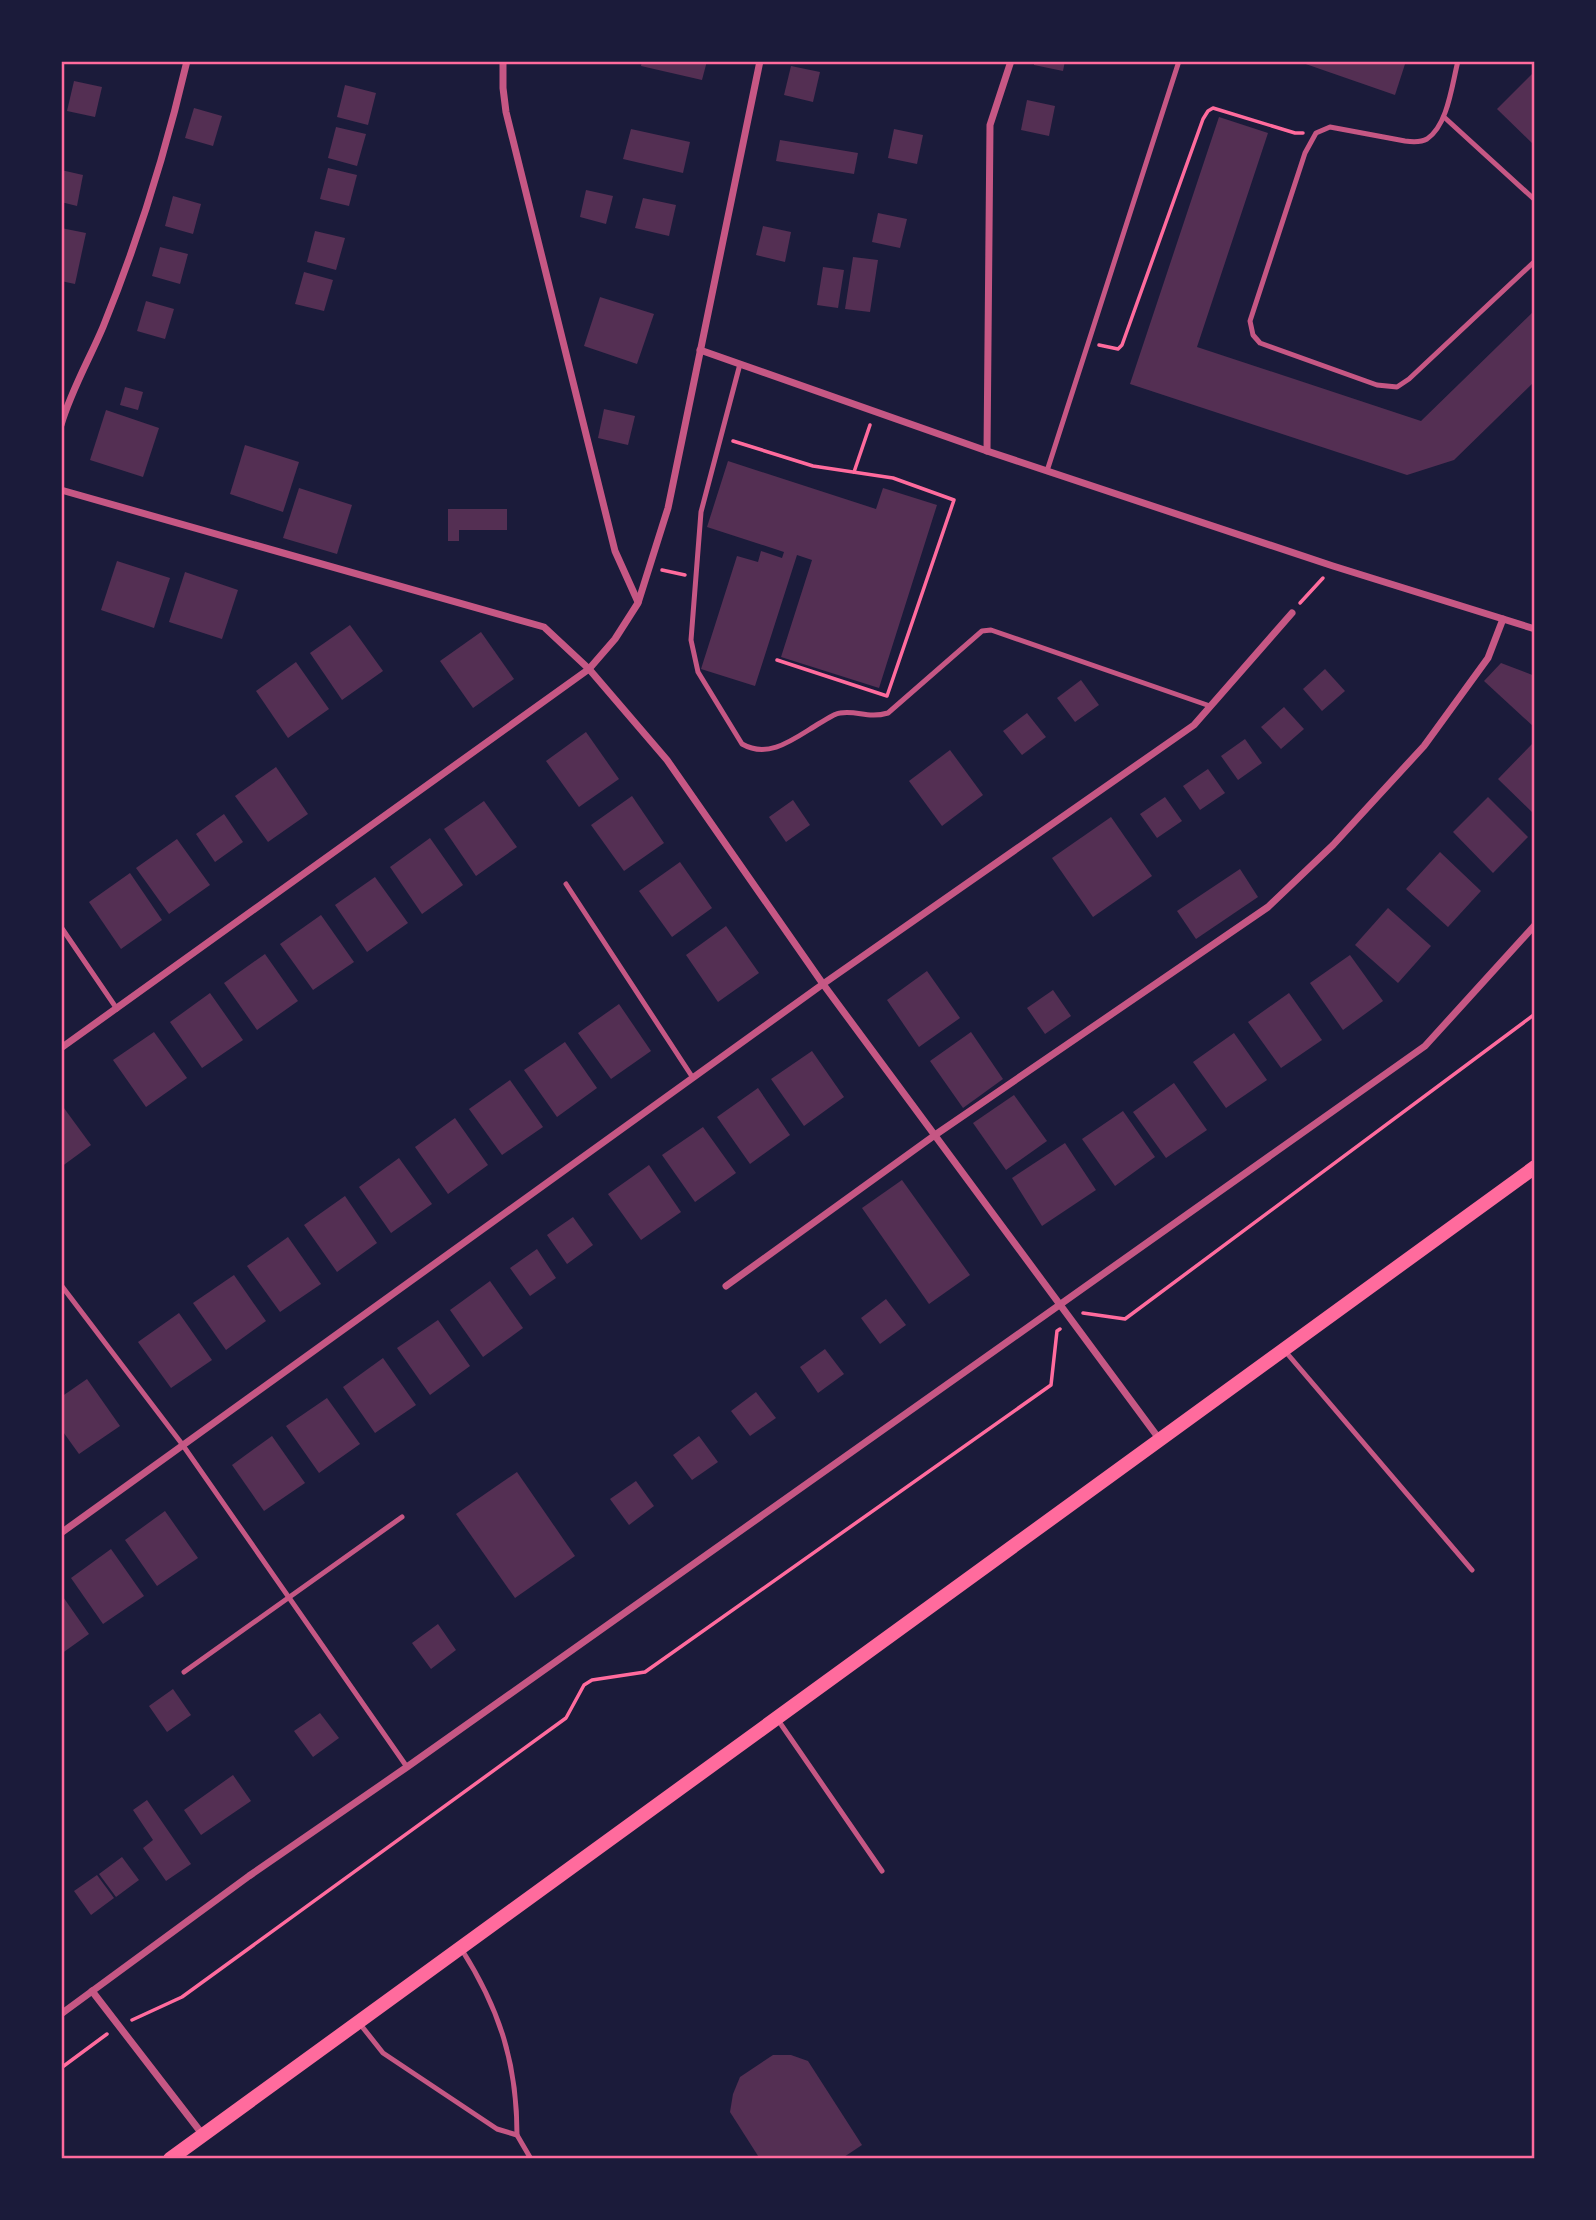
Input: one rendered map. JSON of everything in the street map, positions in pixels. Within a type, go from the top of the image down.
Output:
[{"type":"main road","points":[[170,2159],[1535,1167]]},
{"type":"street","points":[[61,425],[103,327],[132,248],[172,128],[187,61]]},
{"type":"street","points":[[503,61],[506,113],[605,511],[615,551],[638,603]]},
{"type":"street","points":[[61,1048],[589,669],[615,639],[638,603],[668,508],[760,61]]},
{"type":"street","points":[[987,451],[990,125],[1011,61]]},
{"type":"street","points":[[700,351],[1047,471],[1535,629]]},
{"type":"street","points":[[61,490],[544,627],[589,669],[667,760],[823,984],[1160,1440]]},
{"type":"street","points":[[61,1533],[823,984],[1194,725],[1292,613]]},
{"type":"street","points":[[726,1286],[935,1135],[1268,907],[1333,845],[1424,747],[1488,658],[1503,619]]},
{"type":"street","points":[[61,2014],[249,1876],[407,1768],[1425,1046],[1535,925]]},
{"type":"street","points":[[92,1991],[203,2135]]},
{"type":"lane","points":[[1047,471],[1179,61]]},
{"type":"lane","points":[[1458,61],[1444,117],[1427,139],[1416,142],[1331,127],[1316,133],[1305,153],[1250,321],[1253,335],[1260,343],[1377,385],[1397,387],[1409,379],[1535,261]]},
{"type":"lane","points":[[1444,117],[1535,200]]},
{"type":"lane","points":[[740,364],[701,512],[691,640],[698,672],[742,744],[754,751],[774,750],[837,713],[874,717],[888,713],[982,631],[991,630],[1210,706]]},
{"type":"lane","points":[[566,884],[693,1078]]},
{"type":"lane","points":[[61,927],[117,1009]]},
{"type":"lane","points":[[61,1285],[182,1444],[407,1768]]},
{"type":"lane","points":[[1283,1349],[1472,1570]]},
{"type":"lane","points":[[184,1672],[402,1517]]},
{"type":"lane","points":[[776,1718],[882,1871]]},
{"type":"lane","points":[[460,1947],[482,1982],[508,2048],[515,2088],[517,2135],[531,2159]]},
{"type":"lane","points":[[358,2021],[383,2053],[497,2129],[517,2135]]},
{"type":"path","points":[[1088,343],[1118,349],[1122,345],[1208,111],[1213,108],[1295,133],[1316,133]]},
{"type":"path","points":[[854,472],[875,412]]},
{"type":"path","points":[[721,437],[813,466],[893,478],[954,500],[887,696],[777,660]]},
{"type":"path","points":[[1292,613],[1333,565]]},
{"type":"path","points":[[650,566],[696,578]]},
{"type":"path","points":[[61,2068],[119,2026],[182,1997],[566,1718],[584,1685],[592,1679],[645,1672],[1051,1385],[1058,1331],[1071,1318],[1081,1313],[1125,1319],[1535,1014]]},
{"type":"building","points":[[642,61],[707,61],[702,80],[641,66]]},
{"type":"building","points":[[1034,61],[1065,61],[1063,71],[1034,65]]},
{"type":"building","points":[[1297,61],[1406,61],[1395,95]]},
{"type":"building","points":[[791,66],[820,72],[813,102],[784,95]]},
{"type":"building","points":[[1535,71],[1535,146],[1497,109]]},
{"type":"building","points":[[74,81],[102,87],[95,117],[67,111]]},
{"type":"building","points":[[345,85],[376,93],[368,125],[337,117]]},
{"type":"building","points":[[1027,100],[1055,106],[1049,136],[1021,130]]},
{"type":"building","points":[[194,108],[222,116],[213,146],[185,138]]},
{"type":"building","points":[[1219,117],[1268,133],[1197,347],[1421,421],[1535,310],[1535,381],[1454,460],[1407,475],[1130,384]]},
{"type":"building","points":[[336,127],[366,134],[357,166],[328,158]]},
{"type":"building","points":[[631,129],[690,142],[683,173],[623,159]]},
{"type":"building","points":[[894,129],[923,135],[917,164],[888,158]]},
{"type":"building","points":[[780,140],[858,153],[854,174],[776,161]]},
{"type":"building","points":[[328,168],[357,175],[349,206],[320,199]]},
{"type":"building","points":[[61,170],[83,175],[77,206],[61,202]]},
{"type":"building","points":[[586,190],[613,196],[606,224],[580,217]]},
{"type":"building","points":[[173,196],[201,204],[193,234],[165,226]]},
{"type":"building","points":[[643,198],[676,205],[669,236],[635,228]]},
{"type":"building","points":[[878,213],[907,219],[900,248],[872,242]]},
{"type":"building","points":[[763,226],[791,232],[785,262],[756,255]]},
{"type":"building","points":[[61,228],[86,233],[75,284],[61,281]]},
{"type":"building","points":[[315,231],[345,238],[336,270],[307,262]]},
{"type":"building","points":[[160,247],[188,254],[180,284],[152,276]]},
{"type":"building","points":[[853,257],[878,260],[870,312],[845,309]]},
{"type":"building","points":[[823,267],[844,270],[838,308],[817,305]]},
{"type":"building","points":[[304,272],[333,280],[324,311],[295,304]]},
{"type":"building","points":[[600,297],[654,314],[637,364],[584,346]]},
{"type":"building","points":[[146,301],[174,309],[165,339],[137,331]]},
{"type":"building","points":[[125,387],[143,392],[138,410],[120,405]]},
{"type":"building","points":[[604,409],[635,416],[628,445],[598,438]]},
{"type":"building","points":[[106,410],[159,428],[143,477],[90,460]]},
{"type":"building","points":[[245,445],[299,462],[283,512],[230,494]]},
{"type":"building","points":[[728,461],[876,509],[883,488],[937,505],[879,688],[781,657],[812,560],[797,555],[755,686],[701,669],[737,556],[758,562],[761,551],[782,558],[784,552],[707,527]]},
{"type":"building","points":[[299,488],[352,505],[337,554],[283,538]]},
{"type":"building","points":[[448,509],[507,509],[507,530],[459,530],[459,541],[448,541]]},
{"type":"building","points":[[117,561],[170,578],[154,628],[101,610]]},
{"type":"building","points":[[185,572],[238,590],[222,639],[169,622]]},
{"type":"building","points":[[350,625],[383,671],[342,700],[310,653]]},
{"type":"building","points":[[481,632],[514,679],[473,708],[440,661]]},
{"type":"building","points":[[296,662],[329,709],[288,738],[256,691]]},
{"type":"building","points":[[1501,663],[1535,676],[1535,728],[1484,681]]},
{"type":"building","points":[[1325,669],[1345,691],[1322,711],[1303,689]]},
{"type":"building","points":[[1081,680],[1099,705],[1075,722],[1057,698]]},
{"type":"building","points":[[1284,707],[1304,729],[1281,749],[1261,727]]},
{"type":"building","points":[[1027,713],[1046,737],[1022,755],[1003,731]]},
{"type":"building","points":[[586,732],[619,779],[579,807],[546,761]]},
{"type":"building","points":[[1245,739],[1262,763],[1238,780],[1221,756]]},
{"type":"building","points":[[1533,743],[1535,745],[1535,815],[1498,779]]},
{"type":"building","points":[[950,750],[983,795],[942,826],[909,781]]},
{"type":"building","points":[[276,767],[308,814],[268,842],[235,796]]},
{"type":"building","points":[[1208,769],[1225,793],[1200,810],[1183,786]]},
{"type":"building","points":[[632,796],[664,843],[624,871],[591,825]]},
{"type":"building","points":[[1165,797],[1182,821],[1157,838],[1140,814]]},
{"type":"building","points":[[1488,797],[1528,837],[1493,873],[1453,832]]},
{"type":"building","points":[[793,800],[810,825],[786,842],[769,817]]},
{"type":"building","points":[[484,801],[517,847],[476,876],[444,829]]},
{"type":"building","points":[[224,814],[243,842],[215,862],[196,834]]},
{"type":"building","points":[[1111,817],[1152,876],[1093,917],[1052,858]]},
{"type":"building","points":[[430,838],[463,885],[422,914],[390,867]]},
{"type":"building","points":[[177,839],[210,885],[169,914],[136,868]]},
{"type":"building","points":[[1440,852],[1481,891],[1448,927],[1406,889]]},
{"type":"building","points":[[680,862],[712,908],[672,937],[639,891]]},
{"type":"building","points":[[1240,869],[1258,897],[1196,939],[1177,911]]},
{"type":"building","points":[[130,873],[162,920],[121,949],[89,902]]},
{"type":"building","points":[[375,877],[408,923],[367,952],[335,905]]},
{"type":"building","points":[[1388,908],[1431,946],[1398,983],[1355,945]]},
{"type":"building","points":[[321,915],[354,962],[313,990],[280,944]]},
{"type":"building","points":[[726,926],[759,973],[718,1002],[686,955]]},
{"type":"building","points":[[265,954],[298,1001],[257,1030],[224,983]]},
{"type":"building","points":[[1350,955],[1383,1001],[1343,1030],[1310,983]]},
{"type":"building","points":[[927,971],[960,1018],[919,1047],[887,1000]]},
{"type":"building","points":[[1053,990],[1071,1016],[1045,1034],[1027,1008]]},
{"type":"building","points":[[210,993],[243,1040],[202,1068],[170,1022]]},
{"type":"building","points":[[1289,993],[1322,1040],[1281,1068],[1248,1022]]},
{"type":"building","points":[[619,1004],[651,1051],[611,1079],[578,1033]]},
{"type":"building","points":[[154,1032],[187,1078],[146,1107],[113,1060]]},
{"type":"building","points":[[971,1032],[1003,1079],[963,1108],[930,1061]]},
{"type":"building","points":[[1234,1033],[1267,1080],[1226,1108],[1193,1062]]},
{"type":"building","points":[[565,1042],[597,1088],[557,1117],[524,1070]]},
{"type":"building","points":[[812,1051],[844,1097],[804,1126],[771,1079]]},
{"type":"building","points":[[510,1080],[543,1127],[502,1155],[469,1109]]},
{"type":"building","points":[[1174,1083],[1207,1130],[1166,1158],[1133,1112]]},
{"type":"building","points":[[758,1088],[790,1135],[750,1164],[717,1117]]},
{"type":"building","points":[[1014,1095],[1047,1141],[1006,1170],[973,1123]]},
{"type":"building","points":[[61,1104],[91,1145],[61,1167]]},
{"type":"building","points":[[1123,1111],[1155,1157],[1115,1186],[1082,1139]]},
{"type":"building","points":[[455,1118],[488,1165],[448,1194],[415,1147]]},
{"type":"building","points":[[703,1127],[736,1173],[695,1202],[662,1155]]},
{"type":"building","points":[[1065,1143],[1096,1190],[1042,1226],[1012,1178]]},
{"type":"building","points":[[399,1158],[432,1204],[391,1233],[359,1187]]},
{"type":"building","points":[[649,1165],[681,1212],[641,1240],[608,1194]]},
{"type":"building","points":[[902,1180],[970,1275],[929,1304],[862,1208]]},
{"type":"building","points":[[345,1196],[377,1243],[337,1272],[304,1225]]},
{"type":"building","points":[[573,1217],[593,1245],[567,1264],[547,1235]]},
{"type":"building","points":[[288,1237],[321,1284],[280,1312],[247,1266]]},
{"type":"building","points":[[537,1249],[556,1278],[530,1296],[510,1268]]},
{"type":"building","points":[[234,1275],[266,1321],[226,1350],[193,1303]]},
{"type":"building","points":[[490,1281],[523,1328],[483,1357],[450,1310]]},
{"type":"building","points":[[886,1299],[906,1325],[880,1344],[861,1318]]},
{"type":"building","points":[[179,1313],[212,1360],[171,1388],[138,1342]]},
{"type":"building","points":[[438,1320],[470,1366],[430,1395],[397,1348]]},
{"type":"building","points":[[825,1349],[844,1374],[818,1393],[800,1367]]},
{"type":"building","points":[[383,1358],[416,1405],[375,1433],[343,1387]]},
{"type":"building","points":[[87,1379],[120,1426],[79,1454],[61,1429],[61,1397]]},
{"type":"building","points":[[756,1392],[776,1418],[750,1436],[731,1411]]},
{"type":"building","points":[[327,1398],[360,1444],[319,1473],[286,1426]]},
{"type":"building","points":[[272,1436],[305,1483],[264,1511],[232,1465]]},
{"type":"building","points":[[699,1436],[718,1462],[692,1480],[673,1455]]},
{"type":"building","points":[[517,1472],[575,1556],[515,1598],[456,1514]]},
{"type":"building","points":[[636,1481],[654,1506],[629,1525],[610,1499]]},
{"type":"building","points":[[165,1511],[198,1558],[157,1586],[125,1540]]},
{"type":"building","points":[[111,1549],[144,1596],[103,1624],[71,1578]]},
{"type":"building","points":[[61,1594],[89,1634],[61,1654]]},
{"type":"building","points":[[438,1624],[456,1650],[431,1669],[412,1643]]},
{"type":"building","points":[[173,1689],[191,1715],[167,1732],[149,1706]]},
{"type":"building","points":[[320,1713],[339,1738],[313,1757],[294,1731]]},
{"type":"building","points":[[233,1775],[251,1801],[201,1835],[184,1810]]},
{"type":"building","points":[[147,1800],[191,1864],[166,1881],[143,1848],[153,1840],[133,1810]]},
{"type":"building","points":[[122,1857],[139,1880],[116,1897],[99,1874]]},
{"type":"building","points":[[97,1875],[114,1898],[91,1915],[74,1891]]},
{"type":"building","points":[[773,2055],[791,2055],[808,2061],[862,2145],[841,2159],[760,2159],[730,2112],[740,2077]]}]
